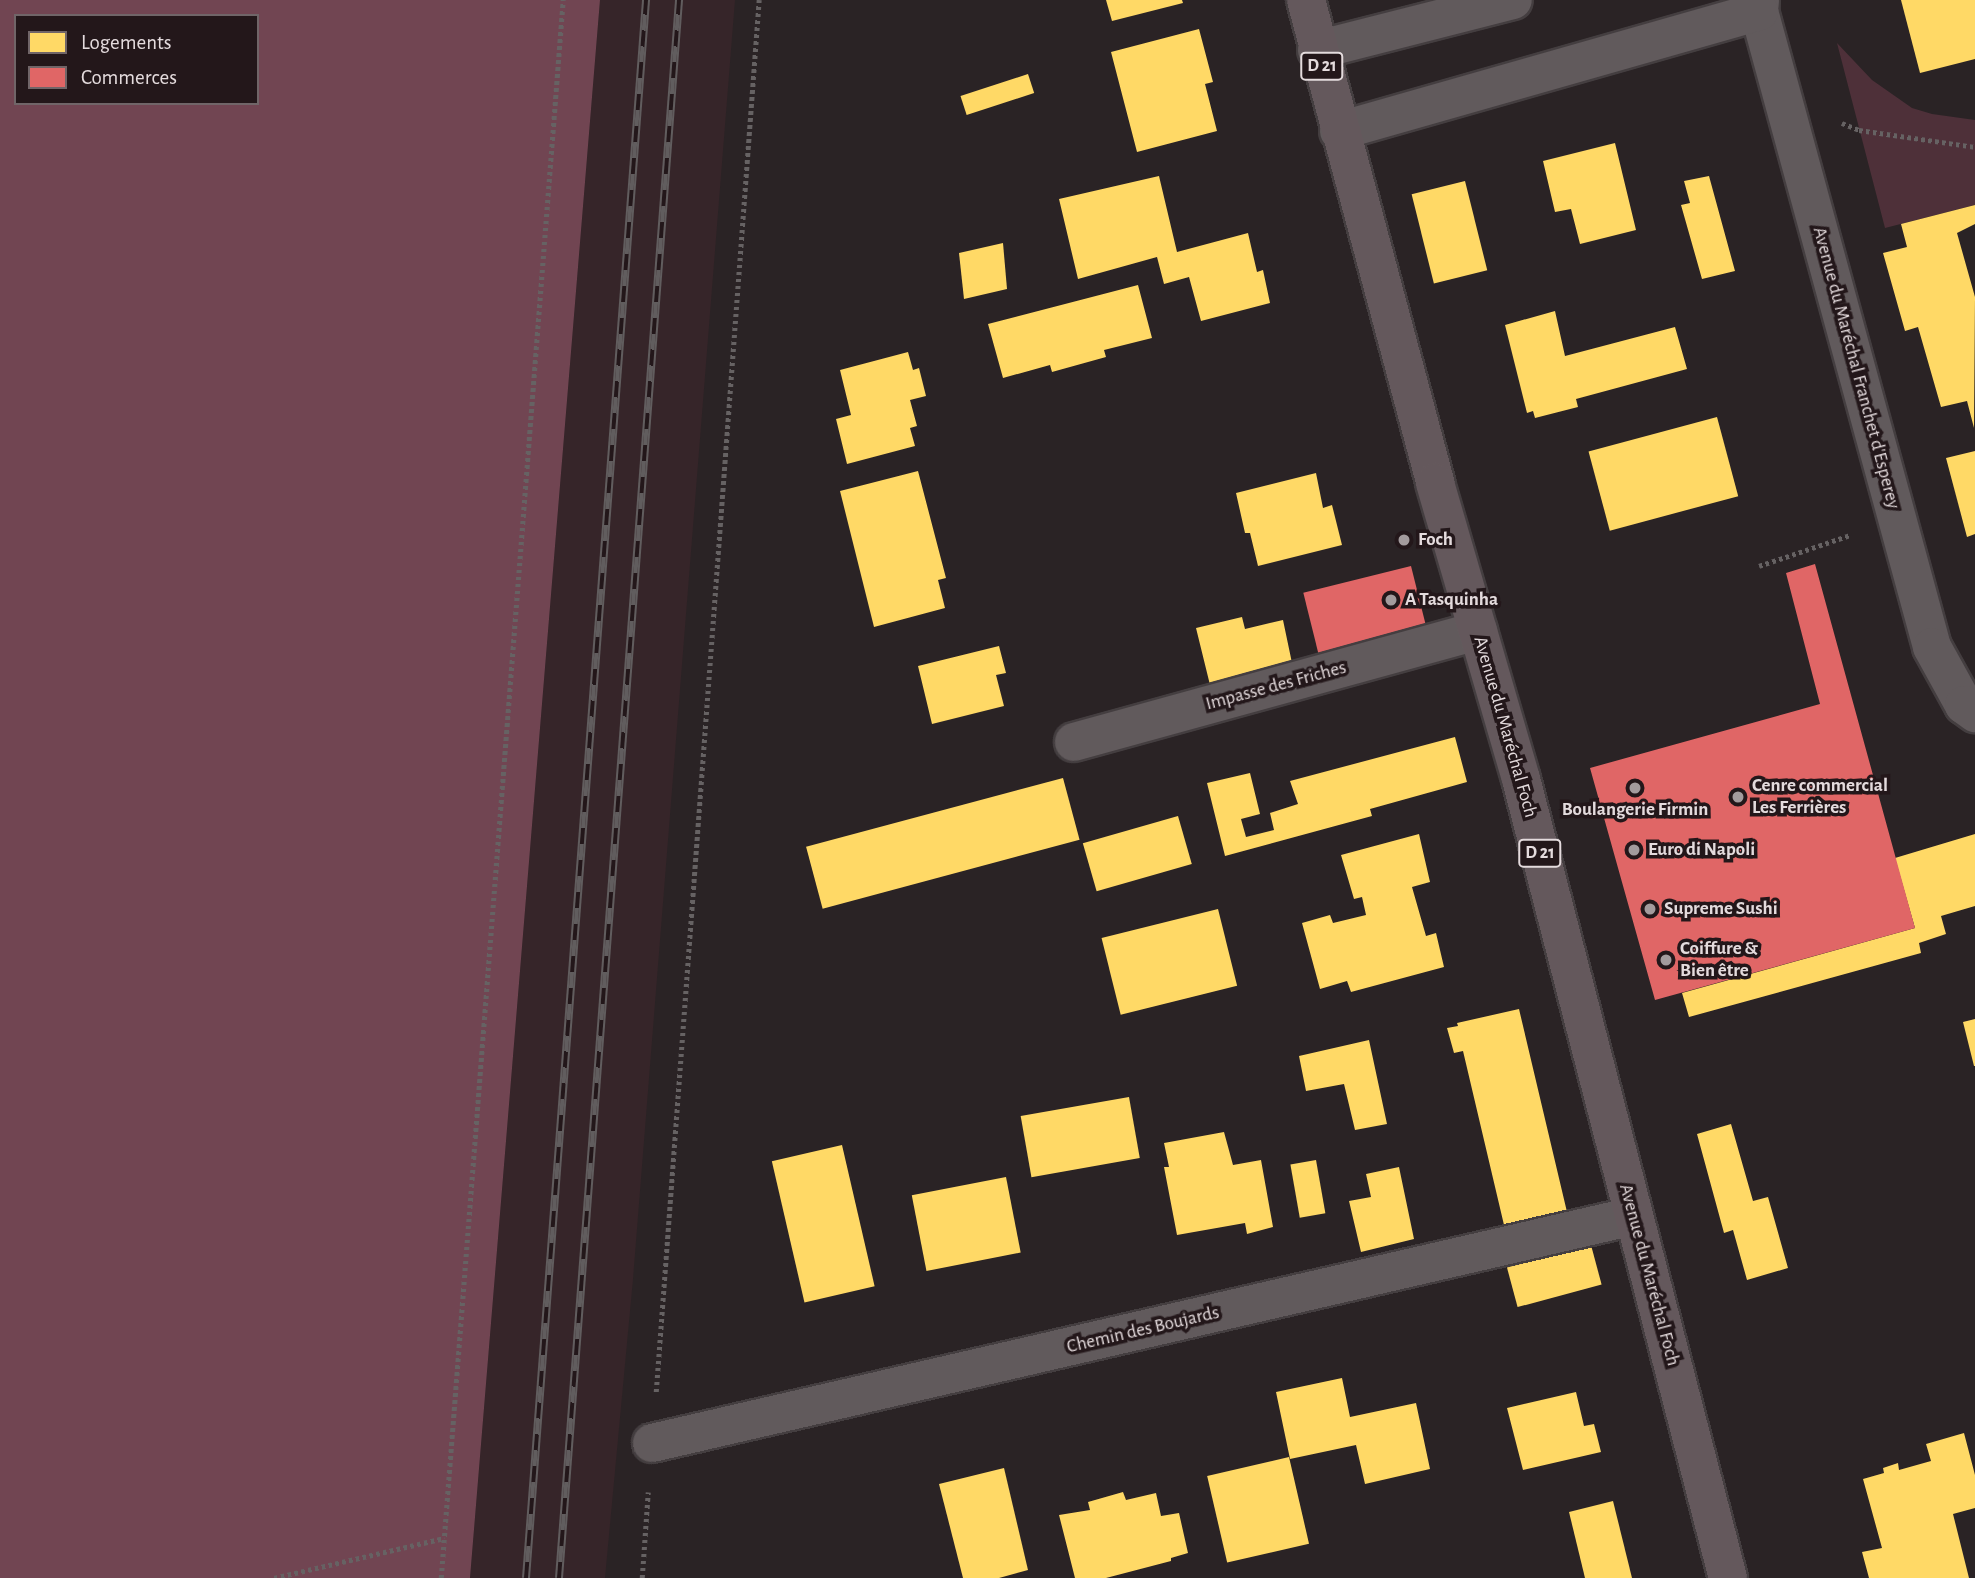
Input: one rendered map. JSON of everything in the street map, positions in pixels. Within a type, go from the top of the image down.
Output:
[{"type":"main road","name":"Avenue du Maréchal Foch","points":[[1306,0],[1339,131],[1525,792],[1728,1578]]},
{"type":"street","points":[[1317,50],[1513,0]]},
{"type":"street","points":[[1339,131],[1759,6]]},
{"type":"street","name":"Avenue du Maréchal Franchet d'Esperey","points":[[1759,6],[1932,648],[1964,705],[1975,713]]},
{"type":"street","name":"Impasse des Friches","points":[[1074,742],[1478,631]]},
{"type":"street","name":"Chemin des Boujards","points":[[652,1443],[1634,1216]]},
{"type":"path","points":[[441,1578],[563,0]]},
{"type":"path","points":[[642,1578],[759,0]]},
{"type":"path","points":[[1787,117],[1810,111],[1859,130],[1975,147]]},
{"type":"path","points":[[1759,566],[1897,519]]},
{"type":"path","points":[[274,1578],[444,1538]]},
{"type":"shaded area","points":[[0,0],[600,0],[470,1578],[0,1578]]},
{"type":"shaded area","points":[[600,0],[735,0],[633,1279],[605,1578],[470,1578]]},
{"type":"shaded area","points":[[1837,43],[1872,80],[1912,108],[1932,114],[1975,120],[1975,205],[1885,228]]},
{"type":"building: Logements","points":[[1106,0],[1182,0],[1183,3],[1112,21]]},
{"type":"building: Logements","points":[[1901,0],[1975,0],[1975,59],[1920,73]]},
{"type":"building: Logements","points":[[1199,29],[1213,82],[1205,84],[1217,131],[1137,152],[1111,52]]},
{"type":"building: Logements","points":[[1028,74],[1034,93],[967,115],[960,96]]},
{"type":"building: Logements","points":[[1615,143],[1636,230],[1580,244],[1571,209],[1555,212],[1543,161]]},
{"type":"building: Logements","points":[[1159,176],[1177,252],[1248,233],[1257,272],[1263,270],[1270,303],[1201,321],[1189,277],[1164,284],[1157,257],[1078,279],[1059,199]]},
{"type":"building: Logements","points":[[1709,176],[1735,271],[1702,279],[1681,205],[1690,203],[1684,181]]},
{"type":"building: Logements","points":[[1465,181],[1487,270],[1434,284],[1412,194]]},
{"type":"building: Logements","points":[[1975,205],[1975,224],[1957,233],[1975,297],[1974,428],[1967,401],[1941,407],[1918,327],[1905,331],[1883,253],[1907,247],[1901,224]]},
{"type":"building: Logements","points":[[1003,243],[1007,289],[964,299],[959,253]]},
{"type":"building: Logements","points":[[1138,285],[1152,338],[1104,350],[1106,357],[1052,372],[1050,365],[1003,378],[988,324]]},
{"type":"building: Logements","points":[[1555,311],[1565,356],[1675,327],[1687,369],[1576,399],[1578,407],[1535,418],[1533,411],[1527,413],[1505,325]]},
{"type":"building: Logements","points":[[908,352],[913,370],[919,368],[926,396],[910,400],[917,426],[910,428],[915,446],[847,464],[836,419],[851,415],[840,370]]},
{"type":"building: Logements","points":[[1717,417],[1738,496],[1610,531],[1589,451]]},
{"type":"building: Logements","points":[[1975,451],[1975,534],[1967,537],[1946,458]]},
{"type":"building: Logements","points":[[918,471],[946,578],[938,580],[945,608],[874,627],[840,491]]},
{"type":"building: Logements","points":[[1316,473],[1323,508],[1332,505],[1342,545],[1258,566],[1250,533],[1245,533],[1236,493]]},
{"type":"building: Logements","points":[[1242,617],[1245,629],[1283,620],[1292,663],[1210,685],[1196,628]]},
{"type":"building: Logements","points":[[999,646],[1006,673],[996,675],[1004,706],[932,724],[918,666]]},
{"type":"building: Logements","points":[[1455,737],[1467,782],[1370,809],[1372,816],[1225,856],[1207,783],[1250,773],[1260,814],[1241,819],[1246,837],[1274,830],[1270,813],[1298,804],[1290,781]]},
{"type":"building: Logements","points":[[1063,778],[1080,840],[823,909],[806,847]]},
{"type":"building: Logements","points":[[1178,816],[1192,864],[1097,891],[1083,843]]},
{"type":"building: Logements","points":[[1419,834],[1430,882],[1412,887],[1426,936],[1436,933],[1444,967],[1351,992],[1347,981],[1320,989],[1302,923],[1330,915],[1333,923],[1366,915],[1362,897],[1354,899],[1341,855]]},
{"type":"building: Logements","points":[[1975,834],[1975,906],[1941,916],[1946,934],[1919,943],[1921,953],[1689,1017],[1682,993],[1915,928],[1895,858]]},
{"type":"building: Logements","points":[[1218,909],[1237,986],[1121,1015],[1102,938]]},
{"type":"building: Logements","points":[[1519,1009],[1567,1212],[1504,1225],[1463,1051],[1454,1053],[1447,1028],[1458,1026],[1457,1023]]},
{"type":"building: Logements","points":[[1975,1019],[1975,1066],[1974,1066],[1963,1022]]},
{"type":"building: Logements","points":[[1369,1040],[1387,1124],[1355,1130],[1344,1084],[1306,1091],[1299,1056]]},
{"type":"building: Logements","points":[[1129,1097],[1140,1158],[1031,1177],[1021,1116]]},
{"type":"building: Logements","points":[[1731,1124],[1753,1201],[1768,1197],[1788,1268],[1747,1280],[1733,1230],[1724,1233],[1697,1134]]},
{"type":"building: Logements","points":[[1224,1132],[1233,1165],[1261,1160],[1273,1227],[1247,1234],[1245,1223],[1177,1235],[1164,1167],[1169,1167],[1164,1143]]},
{"type":"building: Logements","points":[[842,1145],[875,1286],[804,1302],[772,1161]]},
{"type":"building: Logements","points":[[1316,1160],[1325,1213],[1300,1218],[1290,1165]]},
{"type":"building: Logements","points":[[1399,1167],[1414,1239],[1361,1252],[1349,1201],[1371,1197],[1366,1174]]},
{"type":"building: Logements","points":[[1006,1177],[1021,1253],[926,1271],[912,1195]]},
{"type":"building: Logements","points":[[1591,1245],[1602,1285],[1518,1307],[1507,1268]]},
{"type":"building: Logements","points":[[1342,1378],[1350,1417],[1416,1403],[1430,1469],[1365,1484],[1356,1445],[1290,1459],[1276,1392]]},
{"type":"building: Logements","points":[[1576,1392],[1584,1426],[1594,1424],[1601,1452],[1523,1470],[1507,1408]]},
{"type":"building: Logements","points":[[1964,1433],[1975,1475],[1975,1508],[1953,1514],[1969,1578],[1869,1578],[1862,1552],[1882,1548],[1863,1479],[1884,1473],[1883,1468],[1898,1463],[1899,1470],[1931,1461],[1926,1444]]},
{"type":"building: Logements","points":[[1289,1457],[1309,1544],[1227,1563],[1207,1476]]},
{"type":"building: Logements","points":[[1004,1468],[1028,1570],[999,1578],[963,1578],[939,1484]]},
{"type":"building: Logements","points":[[1123,1492],[1126,1500],[1156,1493],[1161,1516],[1179,1513],[1188,1553],[1171,1558],[1171,1561],[1106,1578],[1075,1578],[1059,1515],[1090,1510],[1088,1502]]},
{"type":"building: Logements","points":[[1613,1501],[1632,1578],[1585,1578],[1569,1512]]},
{"type":"building: Commerces","name":"Cenre commercial Les Ferrières","points":[[1815,564],[1915,928],[1655,1000],[1590,768],[1820,704],[1786,573]]},
{"type":"building: Commerces","points":[[1411,566],[1426,628],[1319,655],[1303,593]]},
{"type":"railway","points":[[526,1578],[646,0]]},
{"type":"railway","points":[[559,1578],[679,0]]},
{"type":"place","name":"Foch","points":[[1404,540]]},
{"type":"place","name":"A Tasquinha","points":[[1391,600]]},
{"type":"place","name":"Boulangerie Firmin","points":[[1635,788]]},
{"type":"place","name":"Cenre commercial Les Ferrières","points":[[1738,797]]},
{"type":"place","name":"Euro di Napoli","points":[[1634,850]]},
{"type":"place","name":"Supreme Sushi","points":[[1650,909]]},
{"type":"place","name":"Coiffure & Bien être","points":[[1666,960]]}]
